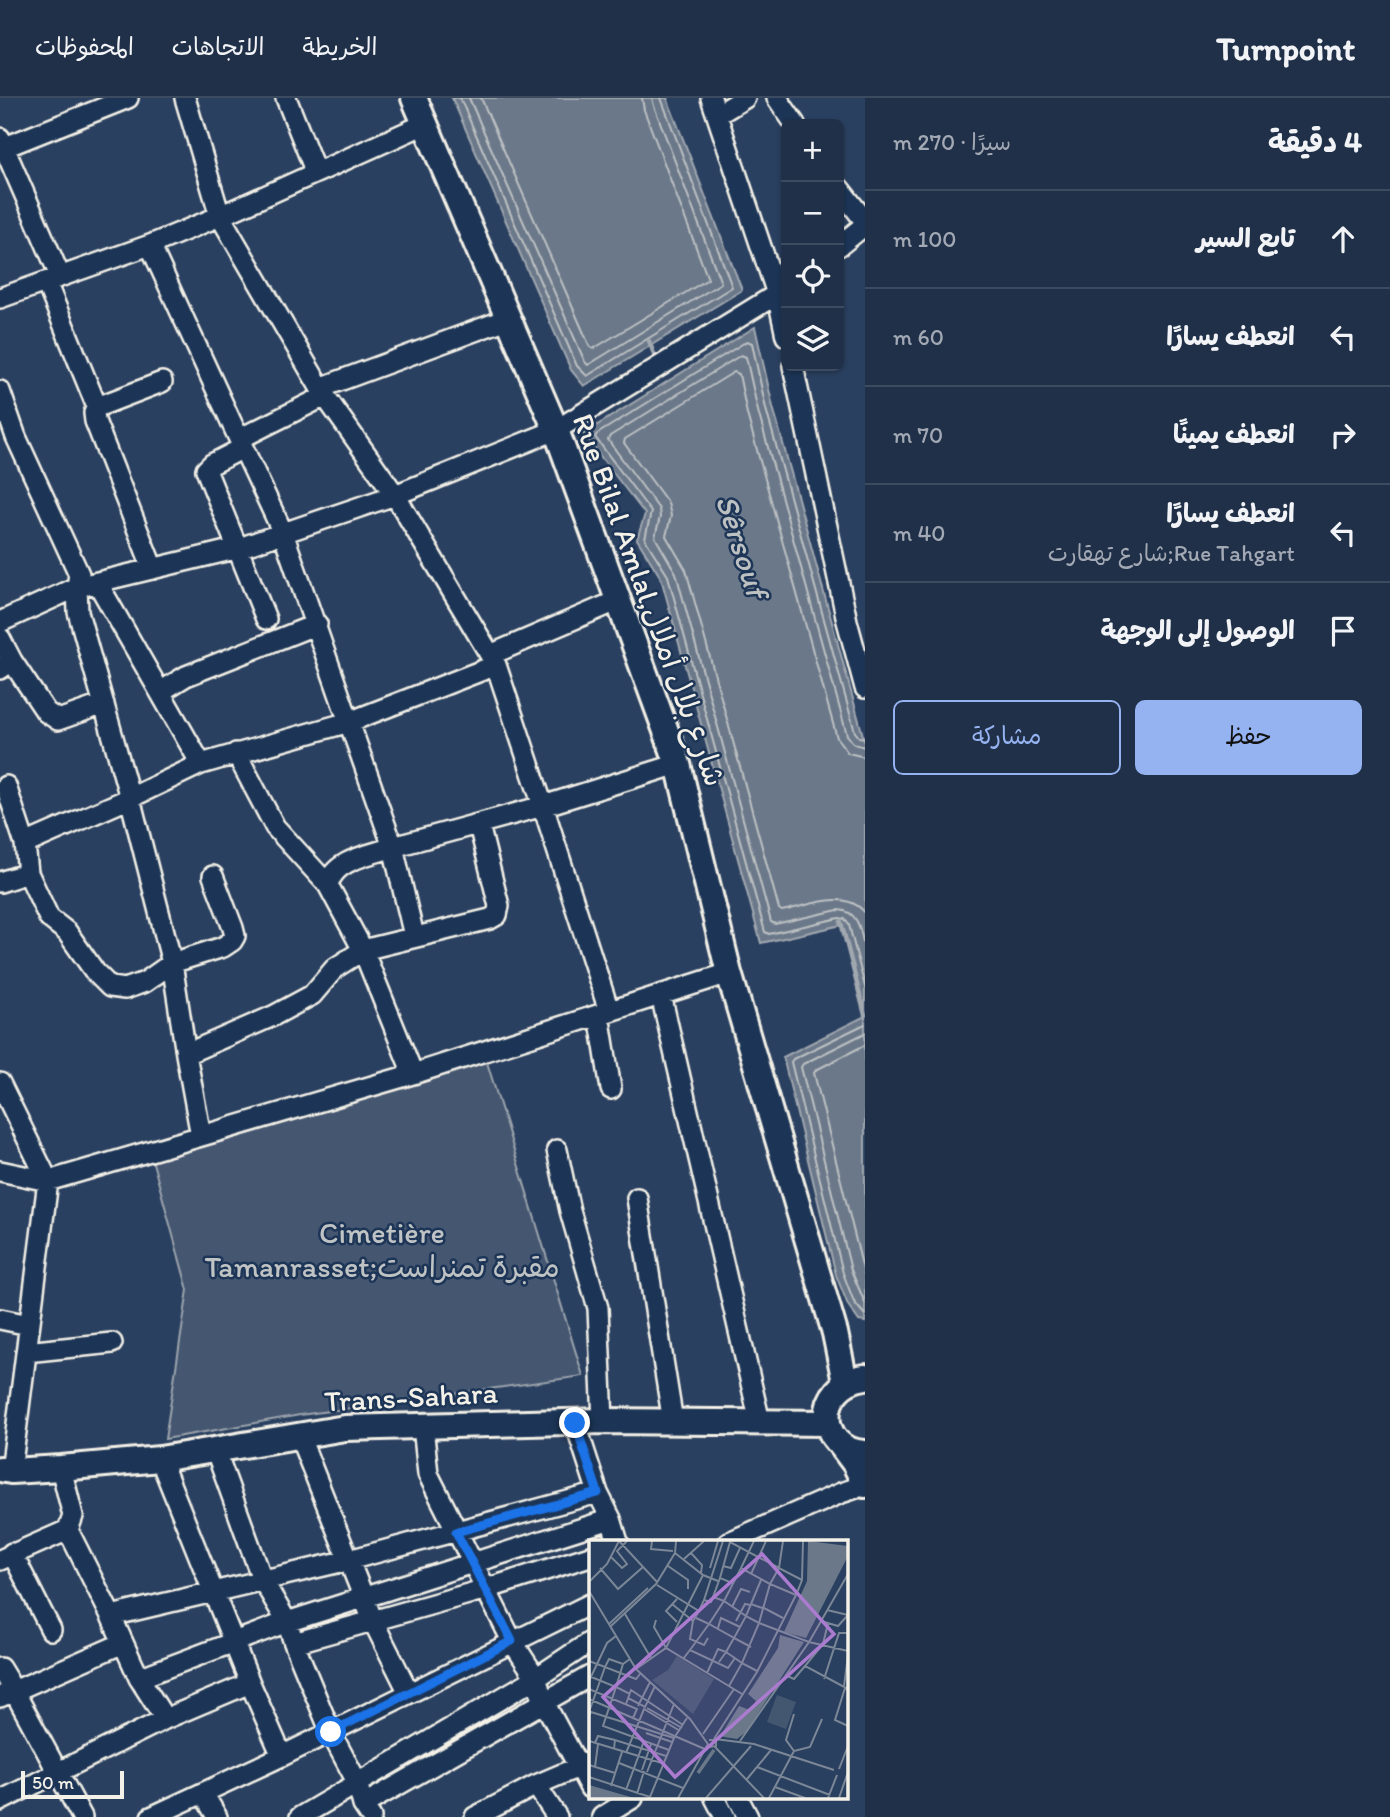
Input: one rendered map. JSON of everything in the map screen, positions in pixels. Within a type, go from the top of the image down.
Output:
[{"type":"main road","name":"Rue Bilal Amlal,شارع بلال أملال","points":[[414,98],[556,430],[678,764],[729,973],[835,1333],[857,1376]]},
{"type":"main road","points":[[857,1376],[836,1390],[830,1400],[834,1433],[855,1464],[865,1485]]},
{"type":"main road","name":"Trans-Sahara","points":[[6,1470],[160,1459],[345,1428],[603,1421],[760,1422],[834,1433]]},
{"type":"main road","points":[[834,1433],[850,1450],[865,1453]]},
{"type":"street","points":[[97,407],[53,279],[1,145],[128,98]]},
{"type":"street","points":[[185,98],[220,216],[323,392],[395,495],[493,660],[543,806],[604,1013],[611,1089]]},
{"type":"street","points":[[286,98],[316,173]]},
{"type":"street","points":[[745,98],[714,106],[781,288]]},
{"type":"street","points":[[777,98],[791,119]]},
{"type":"street","points":[[0,299],[150,245],[427,124]]},
{"type":"street","points":[[840,245],[865,223],[844,195]]},
{"type":"street","points":[[150,245],[284,533],[393,847],[414,936]]},
{"type":"street","points":[[0,622],[77,587],[239,548],[395,495],[556,430],[781,292]]},
{"type":"street","points":[[266,619],[206,470],[241,443],[323,392],[507,318]]},
{"type":"street","points":[[794,371],[856,617],[865,688]]},
{"type":"street","points":[[153,569],[94,413],[97,407],[162,382]]},
{"type":"street","points":[[0,391],[8,441],[79,574],[78,612],[131,798],[172,963],[201,1136]]},
{"type":"street","points":[[97,582],[201,764]]},
{"type":"street","points":[[25,844],[201,764],[349,722],[493,660],[619,600]]},
{"type":"street","points":[[160,692],[186,676],[317,624]]},
{"type":"street","points":[[0,638],[6,665],[46,712],[58,720],[104,704]]},
{"type":"street","points":[[236,753],[275,827],[328,885],[363,950],[413,1074]]},
{"type":"street","points":[[328,885],[330,876],[342,865],[393,847],[479,825],[678,764]]},
{"type":"street","points":[[2,783],[25,844],[28,873],[49,918],[66,932],[95,972],[110,987],[125,989],[145,982],[172,963],[223,947],[232,941],[234,936],[213,876]]},
{"type":"street","points":[[186,1054],[273,1016],[312,995],[335,968],[363,950],[490,919],[497,915],[499,906],[479,825]]},
{"type":"street","points":[[0,882],[28,873]]},
{"type":"street","points":[[0,1171],[48,1181],[413,1074],[729,973]]},
{"type":"street","points":[[660,995],[760,1422]]},
{"type":"street","points":[[0,1083],[48,1181],[26,1352],[6,1470]]},
{"type":"street","points":[[557,1150],[570,1211],[598,1308],[603,1421]]},
{"type":"street","points":[[636,1198],[673,1422]]},
{"type":"street","points":[[0,1319],[29,1325]]},
{"type":"street","points":[[26,1352],[112,1343]]},
{"type":"street","points":[[575,1423],[598,1493],[611,1518],[617,1540]]},
{"type":"street","points":[[423,1426],[428,1475],[512,1641],[536,1678],[544,1702],[584,1765],[589,1784]]},
{"type":"street","points":[[299,1435],[373,1621],[409,1693]]},
{"type":"street","points":[[215,1449],[262,1579],[287,1622],[293,1643],[331,1732],[357,1782],[367,1811],[589,1677]]},
{"type":"street","points":[[160,1459],[211,1591],[282,1756]]},
{"type":"street","points":[[61,1468],[73,1516],[68,1530],[139,1678],[165,1719]]},
{"type":"street","points":[[734,1540],[865,1485]]},
{"type":"street","points":[[111,1616],[349,1560],[598,1493]]},
{"type":"street","points":[[139,1678],[287,1622],[611,1518]]},
{"type":"street","points":[[51,1630],[6,1556],[68,1530]]},
{"type":"street","points":[[293,1643],[486,1589],[589,1556]]},
{"type":"street","points":[[151,1817],[282,1756],[589,1604]]},
{"type":"street","points":[[7,1694],[123,1643]]},
{"type":"street","points":[[300,1817],[536,1678],[589,1643]]},
{"type":"street","points":[[0,1668],[7,1694],[58,1773],[82,1817]]},
{"type":"street","points":[[0,1801],[165,1719],[250,1683]]},
{"type":"street","points":[[479,1816],[536,1785],[584,1765]]},
{"type":"street","points":[[536,1785],[557,1817]]},
{"type":"street","points":[[203,1793],[217,1817]]},
{"type":"street","points":[[603,1811],[628,1800]]},
{"type":"street","points":[[716,1800],[725,1817],[743,1807]]},
{"type":"green space","name":"Cimetière Tamanrasset;مقبرة تمنراست","points":[[486,1059],[583,1376],[300,1415],[165,1439],[188,1290],[152,1159]]},
{"type":"water","points":[[452,98],[667,98],[742,290],[584,386],[571,370]]},
{"type":"water","points":[[755,327],[773,407],[865,743],[865,1015],[842,925],[761,943],[661,578],[637,539],[645,514],[583,434]]},
{"type":"water","points":[[865,1016],[865,1322],[859,1321],[848,1305],[836,1275],[783,1057]]},
{"type":"waterway","name":"Sêrsouf","points":[[649,341],[657,362]]},
{"type":"waterway","name":"Sêrsouf","points":[[841,922],[865,1015]]},
{"type":"route","points":[[331,1732],[512,1641],[456,1532],[598,1493],[575,1423]]}]
